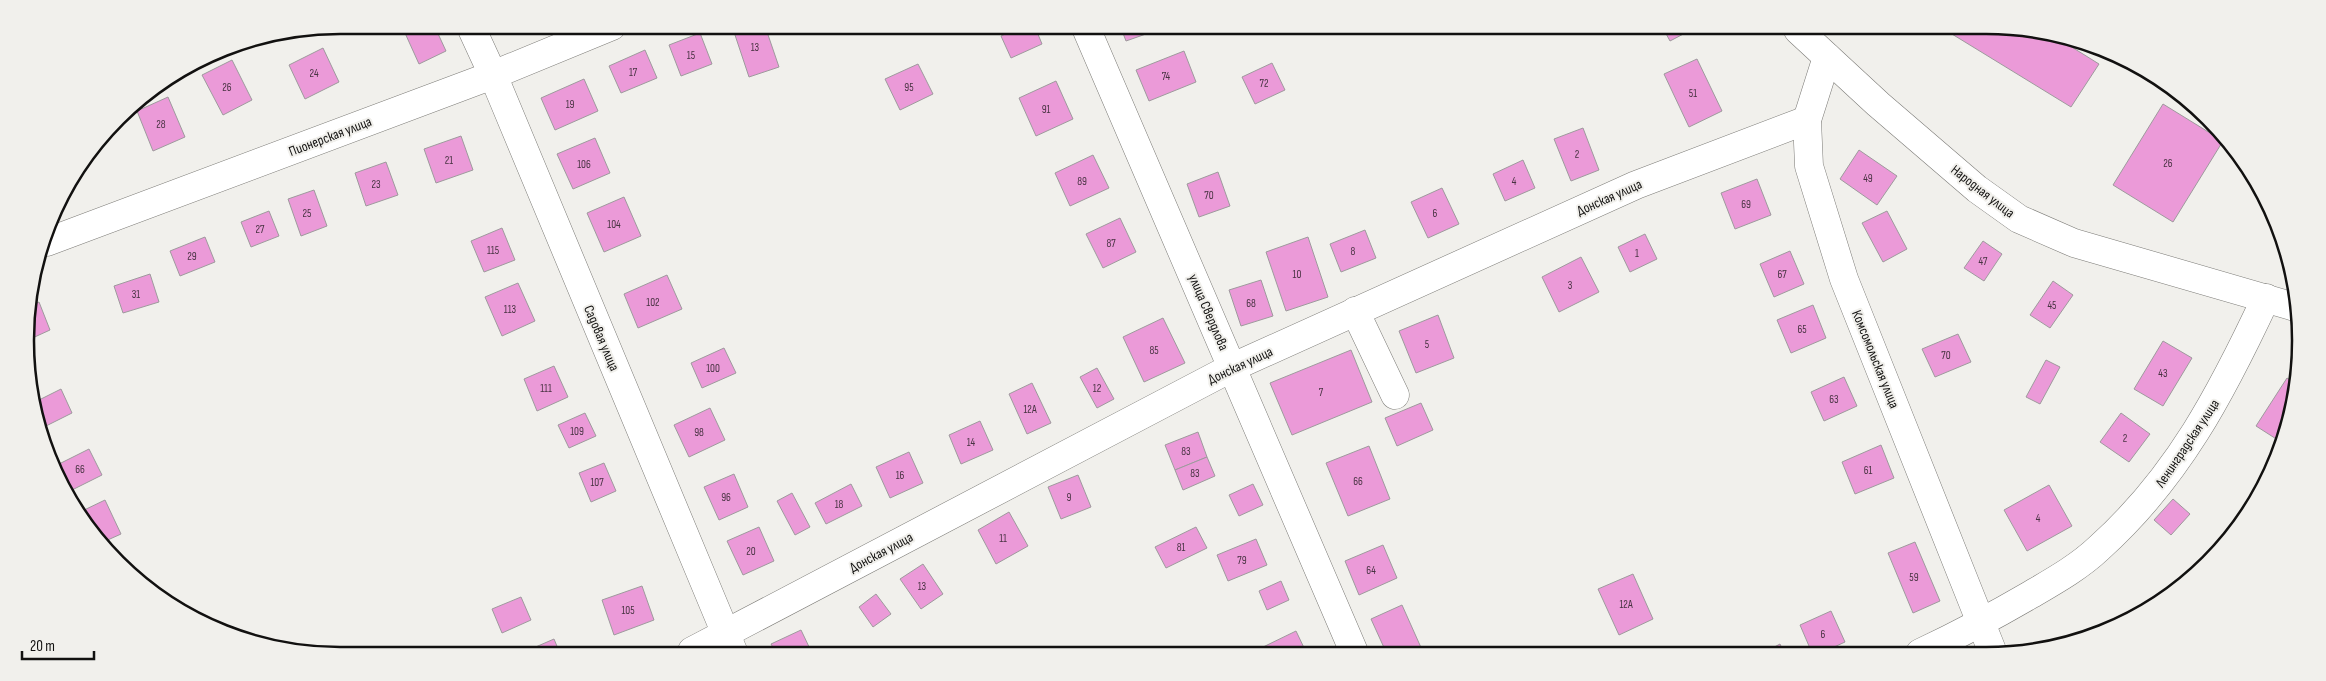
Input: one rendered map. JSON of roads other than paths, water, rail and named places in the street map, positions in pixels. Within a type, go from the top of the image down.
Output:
[{"type":"street","name":"Садовая улица","points":[[474,34],[493,75],[729,643]]},
{"type":"street","name":"Пионерская улица","points":[[50,241],[493,75],[593,34]]},
{"type":"street","name":"улица Свердлова","points":[[1089,34],[1352,647]]},
{"type":"street","name":"Народная улица","points":[[1802,34],[1977,189],[2019,219],[2074,243],[2291,306]]},
{"type":"street","name":"Комсомольская улица","points":[[1827,57],[1807,120],[1809,166],[1844,279],[1991,647]]},
{"type":"street","name":"Донская улица","points":[[710,647],[729,643],[1152,407],[1233,367],[1636,185],[1807,120]]},
{"type":"street","name":"Ленинградская улица","points":[[1932,647],[1981,623],[2057,579],[2098,549],[2161,484],[2209,411],[2231,373],[2266,298]]},
{"type":"street","points":[[1355,311],[1395,395]]}]
